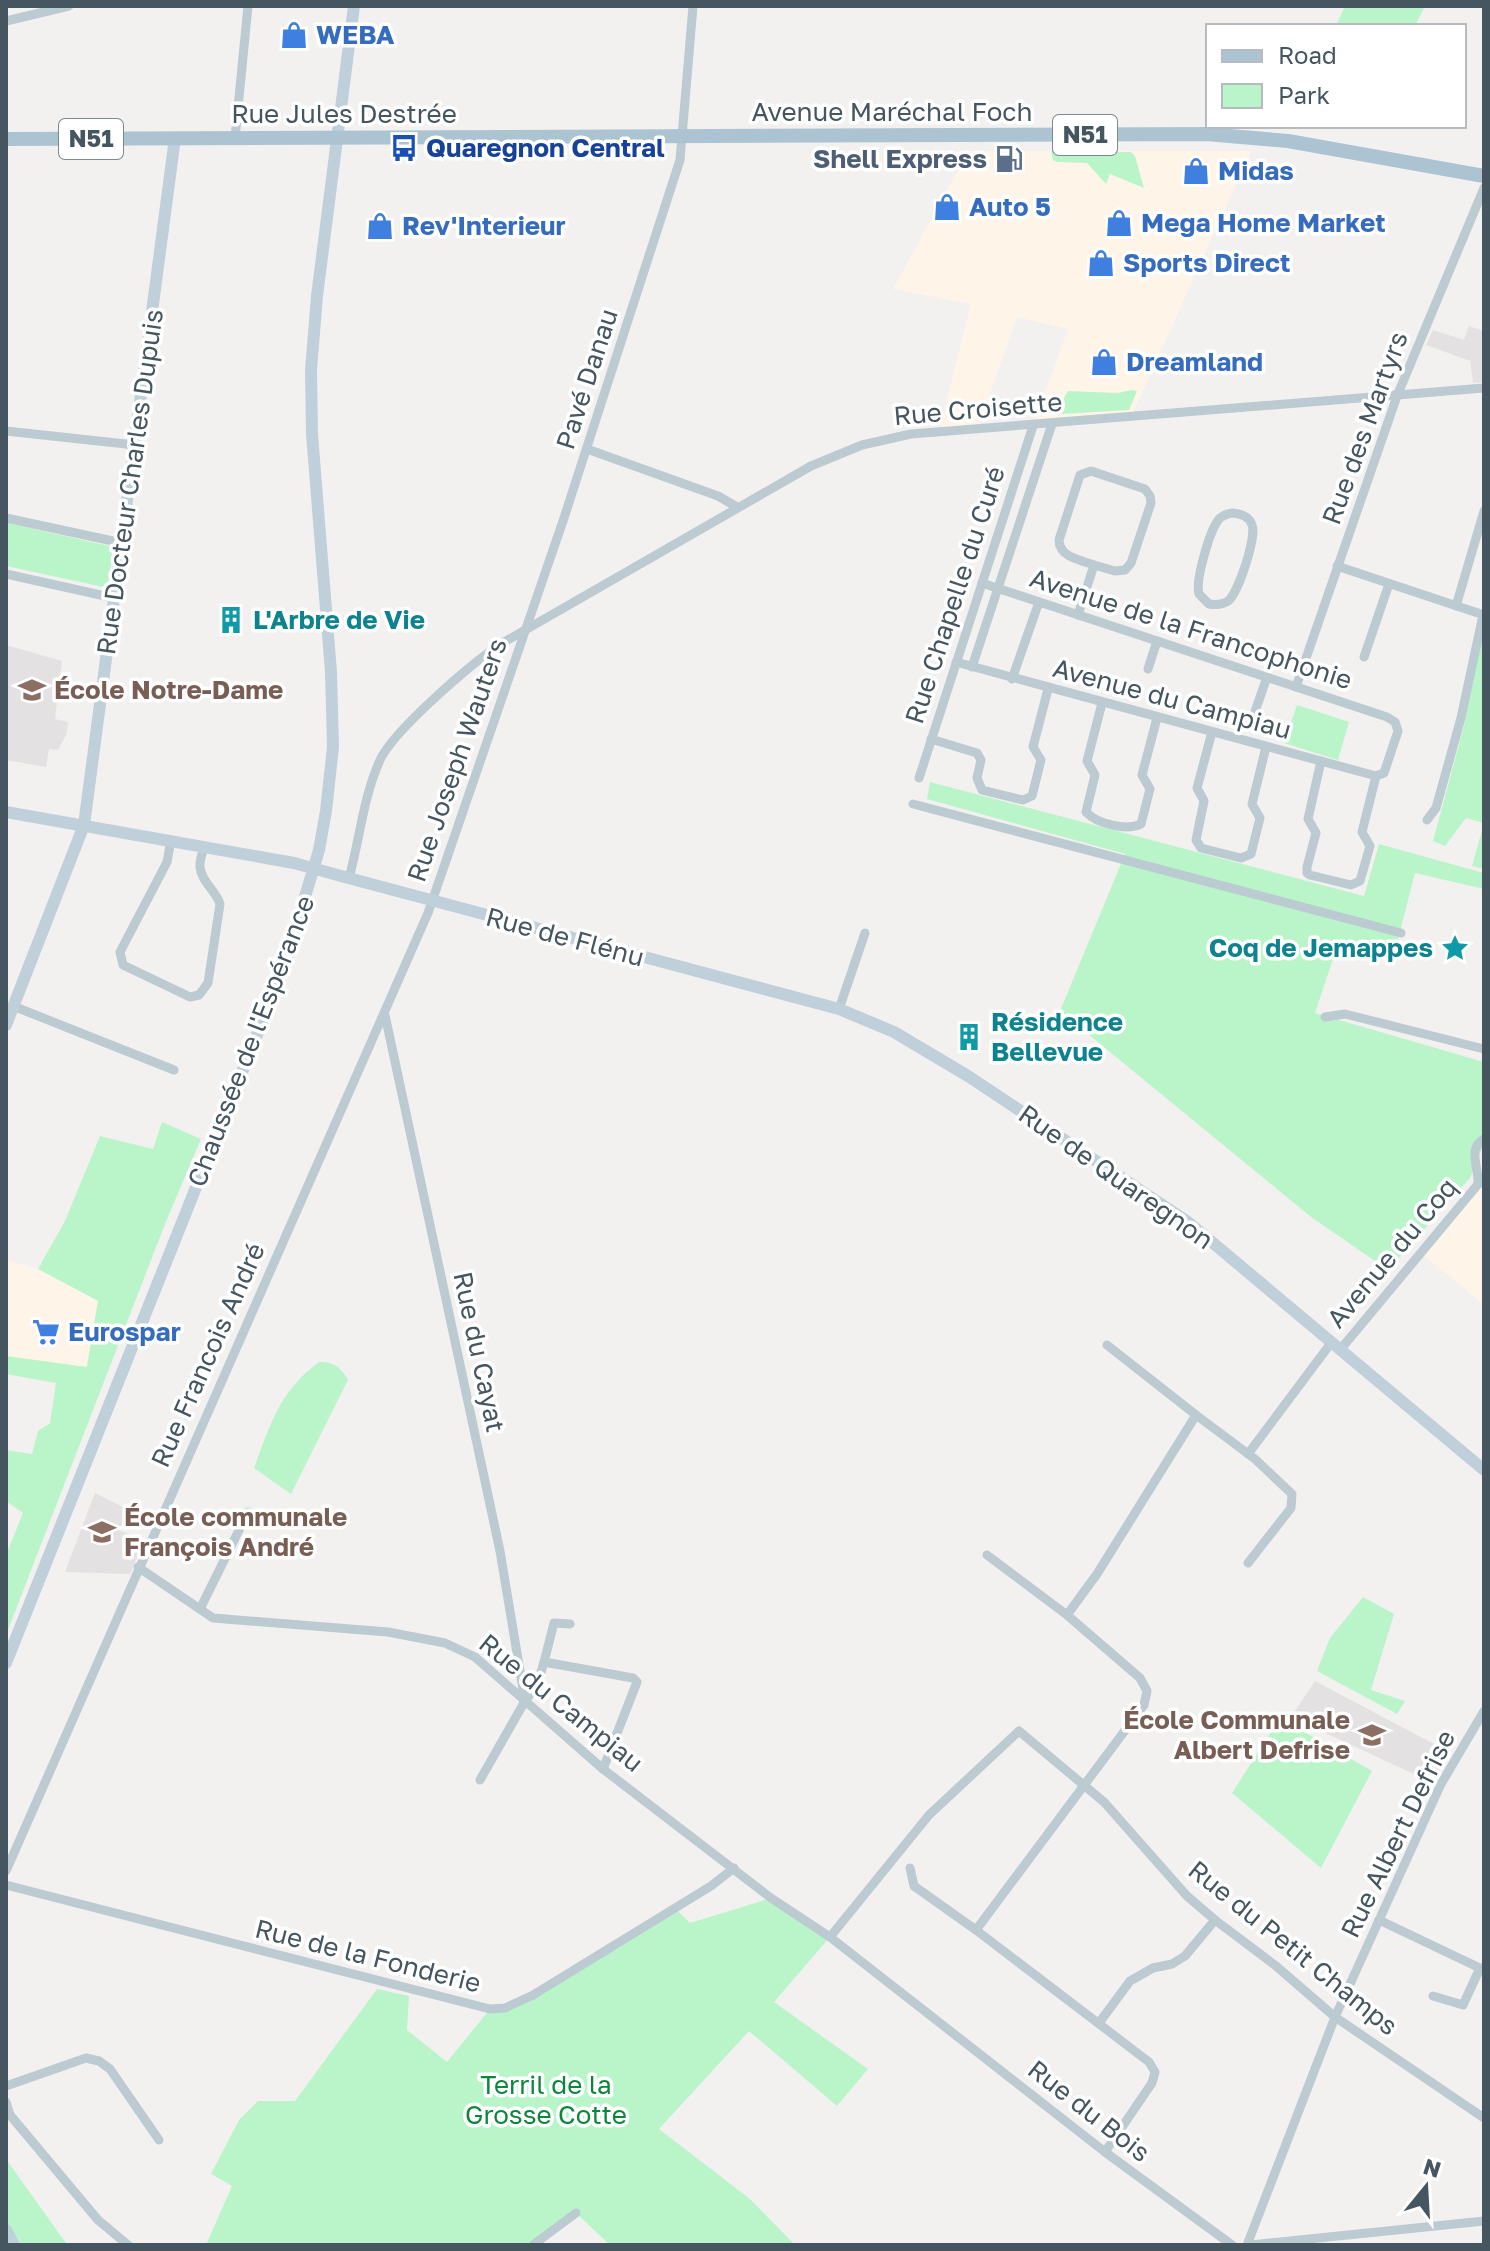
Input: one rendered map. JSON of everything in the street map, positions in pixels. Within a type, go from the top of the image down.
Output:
[{"type":"main road","name":"Avenue Maréchal Foch","points":[[682,137],[1206,134],[1288,141],[1484,176]]},
{"type":"main road","name":"Rue Jules Destrée","points":[[6,139],[682,137]]},
{"type":"street","points":[[6,21],[69,6]]},
{"type":"street","points":[[235,138],[248,6]]},
{"type":"street","name":"Chaussée de l'Espérance","points":[[6,1663],[284,967],[319,850],[331,777],[333,706],[312,434],[311,370],[317,296],[354,6]]},
{"type":"street","name":"Pavé Danau","points":[[524,632],[676,174],[693,6]]},
{"type":"street","name":"Rue Docteur Charles Dupuis","points":[[6,1025],[84,825],[175,138]]},
{"type":"street","name":"Rue des Martyrs","points":[[1296,687],[1397,396],[1484,188]]},
{"type":"street","name":"Rue Croisette","points":[[345,877],[362,812],[386,749],[468,668],[491,650],[811,466],[862,445],[911,434],[1484,388]]},
{"type":"street","points":[[972,667],[1052,424]]},
{"type":"street","name":"Rue Chapelle du Curé","points":[[919,778],[1033,426]]},
{"type":"street","points":[[6,431],[135,445]]},
{"type":"street","points":[[587,449],[718,496],[737,507]]},
{"type":"street","points":[[1091,471],[1145,489],[1151,503],[1131,563],[1125,570],[1115,571],[1094,565],[1063,553],[1059,548],[1080,475],[1091,471]]},
{"type":"street","points":[[1456,606],[1484,511]]},
{"type":"street","points":[[1232,513],[1246,517],[1254,530],[1238,584],[1231,599],[1214,605],[1201,597],[1197,584],[1216,525],[1224,515],[1232,513]]},
{"type":"street","points":[[6,518],[122,543]]},
{"type":"street","points":[[1078,615],[1094,565]]},
{"type":"street","points":[[1337,566],[1483,615],[1461,718],[1436,808],[1427,820]]},
{"type":"street","points":[[6,574],[114,598]]},
{"type":"street","name":"Avenue de la Francophonie","points":[[982,583],[1387,717],[1395,722],[1398,731],[1384,773],[1376,776]]},
{"type":"street","points":[[1364,657],[1389,584]]},
{"type":"street","points":[[1012,679],[1039,602]]},
{"type":"street","name":"Rue Joseph Wauters","points":[[432,902],[524,632]]},
{"type":"street","points":[[1148,669],[1157,641]]},
{"type":"street","name":"Avenue du Campiau","points":[[956,662],[1376,776]]},
{"type":"street","points":[[1251,723],[1267,677]]},
{"type":"street","points":[[931,739],[977,753],[981,760],[977,778],[982,790],[1023,800],[1032,796],[1041,760],[1033,747],[1048,689]]},
{"type":"street","points":[[1102,703],[1087,761],[1095,775],[1086,812],[1092,818],[1132,829],[1141,824],[1150,789],[1142,775],[1157,718]]},
{"type":"street","points":[[1212,732],[1197,788],[1204,801],[1196,840],[1201,848],[1241,858],[1251,854],[1260,818],[1252,804],[1266,747]]},
{"type":"street","points":[[1321,761],[1308,819],[1316,833],[1307,867],[1310,875],[1351,885],[1360,881],[1370,846],[1362,832],[1376,776]]},
{"type":"street","points":[[913,804],[1401,933]]},
{"type":"street","name":"Rue de Flénu","points":[[6,812],[294,863],[698,973]]},
{"type":"street","points":[[171,840],[167,862],[120,952],[123,965],[190,997],[199,995],[208,983],[220,904],[200,867],[204,846]]},
{"type":"street","name":"Rue Francois André","points":[[6,1871],[432,902]]},
{"type":"street","points":[[839,1009],[865,933]]},
{"type":"street","name":"Rue de Quaregnon","points":[[698,973],[839,1009],[871,1021],[931,1054],[1188,1222],[1484,1470]]},
{"type":"street","points":[[13,1006],[174,1070]]},
{"type":"street","name":"Rue du Cayat","points":[[385,1014],[500,1551],[525,1701]]},
{"type":"street","points":[[1325,1017],[1345,1014],[1484,1049]]},
{"type":"street","points":[[1480,1163],[1475,1148],[1484,1139]]},
{"type":"street","name":"Avenue du Coq","points":[[1248,1454],[1336,1346],[1481,1181],[1480,1163]]},
{"type":"street","points":[[1107,1345],[1286,1487],[1293,1500],[1291,1508],[1248,1563]]},
{"type":"street","points":[[1067,1615],[1097,1574],[1196,1415]]},
{"type":"street","points":[[201,1607],[248,1512]]},
{"type":"street","points":[[976,1930],[1144,1705],[1147,1691],[1140,1678],[1067,1615],[987,1555]]},
{"type":"street","name":"Rue du Campiau","points":[[138,1567],[213,1618],[388,1632],[445,1643],[475,1657],[603,1769],[771,1898],[830,1937],[921,2009]]},
{"type":"street","points":[[480,1780],[525,1701],[537,1686],[554,1623],[570,1624]]},
{"type":"street","points":[[544,1662],[633,1678],[637,1682],[603,1769]]},
{"type":"street","name":"Rue Albert Defrise","points":[[1248,2245],[1335,2017],[1441,1784],[1484,1711]]},
{"type":"street","name":"Rue du Petit Champs","points":[[830,1937],[929,1815],[1019,1731],[1104,1802],[1187,1896],[1215,1920],[1276,1966],[1335,2017],[1484,2118]]},
{"type":"street","name":"Rue de la Fonderie","points":[[6,1885],[490,2009],[505,2008],[533,1995],[711,1886],[734,1868]]},
{"type":"street","points":[[910,1868],[914,1886],[1149,2062],[1155,2072],[1152,2083],[1105,2152]]},
{"type":"street","points":[[1099,2023],[1130,1981],[1185,1956],[1215,1920]]},
{"type":"street","points":[[1379,1920],[1482,1969],[1463,2005],[1433,1996]]},
{"type":"street","name":"Rue du Bois","points":[[921,2009],[1105,2152],[1232,2245]]},
{"type":"street","points":[[6,2086],[86,2058],[99,2061],[110,2069],[159,2140]]},
{"type":"street","points":[[6,2102],[10,2115],[98,2220],[128,2245]]},
{"type":"street","points":[[533,2245],[576,2213]]},
{"type":"street","points":[[1248,2245],[1484,2221]]},
{"type":"street","points":[[6,2230],[14,2245]]},
{"type":"shaded area","points":[[969,151],[1251,151],[1131,417],[1033,426],[1068,329],[1017,317],[977,430],[939,432],[971,304],[893,289]]},
{"type":"shaded area","points":[[1469,326],[1484,331],[1484,382],[1473,383],[1470,361],[1426,345],[1433,330],[1464,340]]},
{"type":"shaded area","name":"École Notre-Dame","points":[[6,645],[62,661],[55,719],[68,722],[67,733],[58,750],[49,749],[46,767],[6,760]]},
{"type":"shaded area","points":[[1484,1179],[1484,1305],[1421,1253]]},
{"type":"shaded area","points":[[6,1260],[45,1271],[98,1301],[86,1368],[6,1356]]},
{"type":"shaded area","name":"École communale François André","points":[[95,1493],[129,1510],[119,1530],[144,1540],[130,1574],[65,1572]]},
{"type":"shaded area","name":"École Communale Albert Defrise","points":[[1315,1681],[1449,1752],[1433,1783],[1291,1717]]},
{"type":"green space","points":[[1345,6],[1425,6],[1416,24],[1337,24]]},
{"type":"green space","points":[[1051,151],[1131,152],[1135,156],[1144,188],[1110,174],[1106,184],[1087,163],[1057,162],[1053,160]]},
{"type":"green space","points":[[1068,391],[1118,393],[1137,391],[1129,410],[1061,414],[1058,408]]},
{"type":"green space","points":[[7,523],[114,547],[108,588],[6,566]]},
{"type":"green space","points":[[1484,630],[1484,823],[1466,818],[1445,846],[1433,841],[1464,726]]},
{"type":"green space","points":[[1297,705],[1349,722],[1338,760],[1284,743]]},
{"type":"green space","points":[[930,782],[1364,896],[1379,844],[1484,873],[1484,889],[1415,873],[1393,959],[1337,947],[1315,1013],[1484,1062],[1484,1144],[1470,1178],[1388,1270],[1311,1217],[1060,1011],[1125,854],[927,799]]},
{"type":"green space","points":[[1484,823],[1484,869],[1472,866]]},
{"type":"green space","points":[[162,1122],[201,1139],[165,1224],[6,1635],[6,1555],[23,1513],[6,1501],[6,1450],[32,1454],[38,1431],[50,1423],[56,1383],[6,1374],[6,1356],[87,1367],[98,1301],[38,1269],[65,1221],[100,1136],[153,1149]]},
{"type":"green space","points":[[319,1362],[336,1366],[348,1380],[291,1494],[254,1468],[271,1423],[285,1397]]},
{"type":"green space","points":[[1363,1597],[1394,1614],[1371,1690],[1405,1701],[1397,1714],[1317,1671],[1330,1638]]},
{"type":"green space","points":[[1280,1718],[1372,1771],[1321,1868],[1232,1793]]},
{"type":"green space","name":"Terril de la Grosse Cotte","points":[[771,1898],[830,1937],[774,2002],[868,2069],[837,2106],[749,2031],[659,2129],[750,2199],[795,2245],[610,2245],[576,2213],[533,2245],[206,2245],[232,2186],[211,2174],[239,2120],[258,2101],[295,2101],[377,1989],[409,1996],[407,2030],[447,2062],[490,2009],[505,2008],[674,1907],[690,1923]]},
{"type":"green space","points":[[6,2159],[63,2239],[68,2245],[6,2245]]},
{"type":"place","name":"WEBA","points":[[294,35]]},
{"type":"place","name":"Quaregnon Central","points":[[404,148]]},
{"type":"place","name":"Shell Express","points":[[1009,159]]},
{"type":"place","name":"Midas","points":[[1196,171]]},
{"type":"place","name":"Auto 5","points":[[947,207]]},
{"type":"place","name":"Mega Home Market","points":[[1119,223]]},
{"type":"place","name":"Rev'Interieur","points":[[380,226]]},
{"type":"place","name":"Sports Direct","points":[[1101,263]]},
{"type":"place","name":"Dreamland","points":[[1104,362]]},
{"type":"place","name":"L'Arbre de Vie","points":[[231,620]]},
{"type":"place","name":"École Notre-Dame","points":[[32,690]]},
{"type":"place","name":"Coq de Jemappes","points":[[1455,948]]},
{"type":"place","name":"Résidence Bellevue","points":[[969,1037]]},
{"type":"place","name":"Eurospar","points":[[46,1332]]},
{"type":"place","name":"École communale François André","points":[[102,1532]]},
{"type":"place","name":"École Communale Albert Defrise","points":[[1372,1735]]}]
